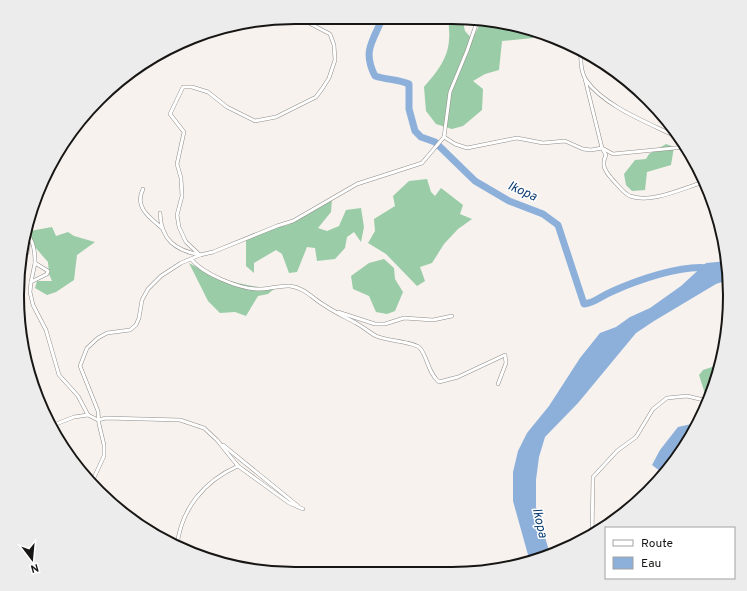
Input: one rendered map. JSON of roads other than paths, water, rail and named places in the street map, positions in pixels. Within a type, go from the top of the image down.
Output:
[{"type":"street","points":[[200,255],[186,242],[179,227],[177,215],[182,196],[181,178],[177,164],[184,132],[170,114],[183,87],[192,87],[208,92],[227,108],[255,121],[276,117],[316,97],[329,78],[336,60],[334,45],[330,34],[311,24]]},
{"type":"street","points":[[94,478],[104,456],[104,445],[98,420],[98,411],[80,366],[87,348],[107,334],[130,330],[136,325],[139,318],[142,300],[148,289],[161,276],[191,259],[293,221],[356,184],[422,163],[438,146],[444,137],[450,92],[476,25]]},
{"type":"street","points":[[582,57],[585,80],[602,148],[606,155],[603,162],[605,170],[629,196],[643,198],[656,197],[699,184]]},
{"type":"street","points":[[585,80],[612,104],[669,133]]},
{"type":"street","points":[[444,137],[455,144],[467,148],[517,138],[543,142],[565,141],[583,149],[591,150],[602,148],[613,154],[679,148]]},
{"type":"street","points":[[143,189],[140,196],[141,207],[163,229],[177,248],[184,252],[200,255]]},
{"type":"street","points":[[160,212],[163,229]]},
{"type":"street","points":[[30,238],[35,250],[35,263],[30,292],[33,305],[46,330],[59,375],[78,396],[88,415]]},
{"type":"street","points":[[191,259],[207,272],[238,285],[256,289],[290,286],[298,288],[310,294],[323,305],[384,340],[407,343],[420,348],[428,367],[439,382],[458,377],[505,355],[506,362],[498,384]]},
{"type":"street","points":[[31,282],[47,274],[48,271],[35,263]]},
{"type":"street","points":[[335,311],[346,313],[374,324],[385,324],[404,318],[433,320],[452,316]]},
{"type":"street","points":[[592,528],[593,477],[617,451],[636,437],[654,409],[667,398],[687,396],[702,400]]},
{"type":"street","points":[[56,424],[74,417],[88,415],[98,420],[106,418],[180,420],[204,428],[303,509],[289,503],[238,466],[217,440]]},
{"type":"street","points":[[177,540],[181,526],[190,505],[212,480],[221,473],[238,466]]},
{"type":"water","points":[[721,262],[722,282],[716,284],[636,333],[578,403],[545,437],[539,457],[536,480],[536,507],[548,549],[528,556],[513,501],[513,472],[518,451],[527,433],[549,406],[580,358],[600,333],[616,327],[630,317],[650,308],[681,286],[706,263]]},
{"type":"water","points":[[691,424],[659,471],[652,465],[660,450],[678,427]]},
{"type":"waterway","name":"Ikopa","points":[[380,24],[370,46],[369,60],[371,67],[375,76],[409,84],[409,109],[415,131],[421,137],[435,142],[475,181],[509,201],[543,214],[558,225],[584,304],[595,301],[621,288],[659,274],[698,267],[709,268]]}]
